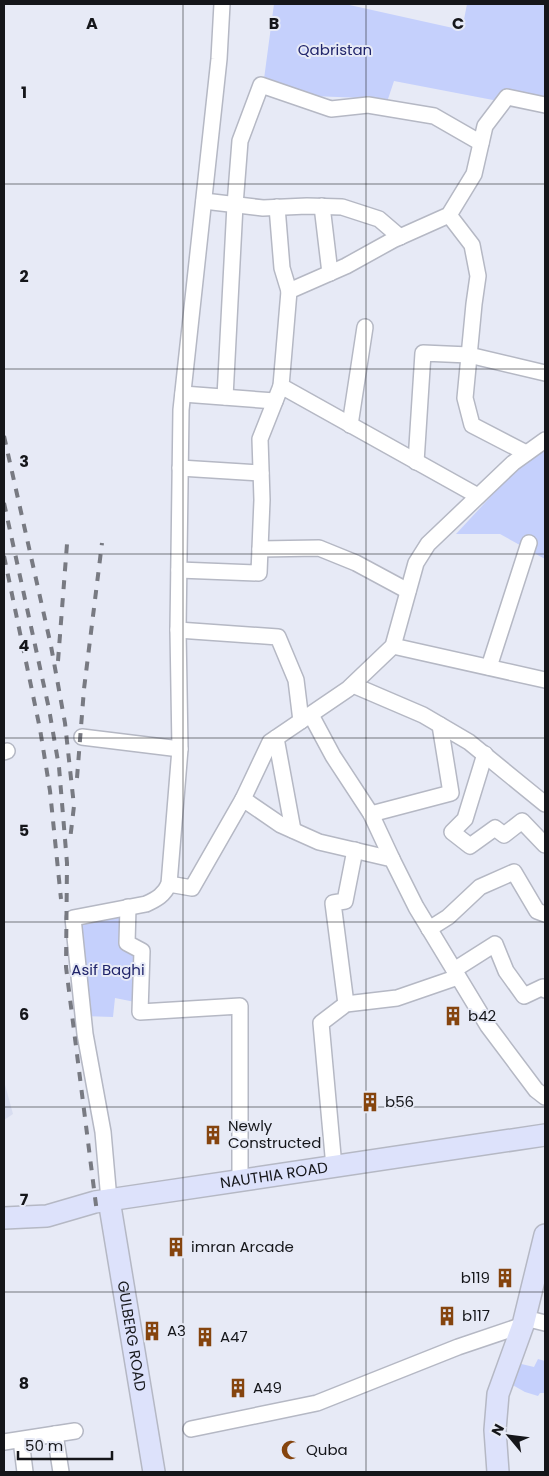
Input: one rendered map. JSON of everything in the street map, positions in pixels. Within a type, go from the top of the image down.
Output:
[{"type":"main road","name":"NAUTHIA ROAD","points":[[4,1218],[48,1216],[91,1203],[109,1200],[545,1135]]},
{"type":"main road","name":"GULBERG ROAD","points":[[109,1200],[154,1472]]},
{"type":"main road","points":[[498,1472],[494,1430],[498,1394],[531,1322],[545,1235]]},
{"type":"street","points":[[109,1200],[103,1132],[85,1034],[73,918],[146,904],[156,900],[165,892],[169,884],[180,749],[178,630],[181,410],[219,59],[222,4]]},
{"type":"street","points":[[225,397],[240,141],[261,85],[331,108],[368,105],[434,116],[481,143]]},
{"type":"street","points":[[289,291],[449,215],[474,174],[485,126],[507,97],[545,105]]},
{"type":"street","points":[[204,201],[263,208],[342,207],[379,219],[400,237]]},
{"type":"street","points":[[322,206],[330,273]]},
{"type":"street","points":[[179,570],[259,573],[260,439],[281,386],[289,291],[282,268],[277,208]]},
{"type":"street","points":[[449,215],[472,245],[478,276],[465,398],[472,425],[526,453]]},
{"type":"street","points":[[350,425],[365,328]]},
{"type":"street","points":[[416,462],[423,353],[469,355],[545,373]]},
{"type":"street","points":[[281,386],[478,496]]},
{"type":"street","points":[[183,394],[275,400]]},
{"type":"street","points":[[169,884],[192,888],[242,800],[270,742],[353,685],[393,646],[416,563],[428,544],[513,463],[545,440]]},
{"type":"street","points":[[180,468],[261,473]]},
{"type":"street","points":[[489,667],[529,544]]},
{"type":"street","points":[[260,549],[319,548],[356,562],[408,591]]},
{"type":"street","points":[[178,630],[278,637],[296,680],[306,718],[371,814],[392,859],[429,929],[488,1026],[536,1090],[545,1097]]},
{"type":"street","points":[[393,646],[489,667],[544,675]]},
{"type":"street","points":[[353,685],[424,715],[469,742],[545,804]]},
{"type":"street","points":[[371,814],[451,793],[440,725]]},
{"type":"street","points":[[82,737],[180,749]]},
{"type":"street","points":[[276,738],[293,830]]},
{"type":"street","points":[[485,754],[465,819],[452,832],[470,846],[495,828],[504,835],[522,821],[545,845]]},
{"type":"street","points":[[242,800],[281,825],[319,842],[392,859]]},
{"type":"street","points":[[346,1004],[333,903],[345,901],[355,850]]},
{"type":"street","points":[[429,929],[448,917],[480,887],[514,872],[537,911],[545,914]]},
{"type":"street","points":[[128,907],[127,943],[142,951],[140,1012],[240,1006],[240,1180]]},
{"type":"street","points":[[334,1167],[321,1024],[346,1004],[396,998],[456,973],[495,944],[506,971],[524,996],[543,987],[545,990]]},
{"type":"street","points":[[191,1429],[317,1403],[458,1347],[531,1322]]},
{"type":"street","points":[[4,1442],[75,1431]]},
{"type":"street","points":[[55,1434],[61,1472]]},
{"type":"street","points":[[20,1440],[25,1472]]},
{"type":"shaded area","points":[[4,1081],[13,1114],[4,1120]]},
{"type":"green space","name":"Qabristan","points":[[274,4],[345,4],[462,30],[467,4],[545,4],[545,110],[394,81],[388,99],[262,94]]},
{"type":"green space","points":[[545,438],[545,559],[500,534],[456,534]]},
{"type":"green space","name":"Asif Baghi","points":[[128,907],[124,945],[142,955],[140,1003],[115,998],[113,1017],[83,1016],[73,922]]},
{"type":"green space","points":[[538,1359],[545,1361],[545,1393],[540,1393],[538,1396],[525,1392],[509,1383],[513,1362],[534,1367]]},
{"type":"railway","points":[[4,436],[51,646],[65,723],[74,806],[70,840]]},
{"type":"railway","points":[[4,503],[49,709],[59,767],[67,863],[66,967],[97,1213]]},
{"type":"railway","points":[[77,778],[84,689],[102,543]]},
{"type":"railway","points":[[58,661],[67,544]]},
{"type":"railway","points":[[4,556],[40,729],[50,791],[61,899]]},
{"type":"place","name":"b42","points":[[453,1016]]},
{"type":"place","name":"b56","points":[[370,1102]]},
{"type":"place","name":"Newly Constructed","points":[[213,1135]]},
{"type":"place","name":"imran Arcade","points":[[176,1247]]},
{"type":"place","name":"b119","points":[[505,1278]]},
{"type":"place","name":"b117","points":[[447,1316]]},
{"type":"place","name":"A3","points":[[152,1331]]},
{"type":"place","name":"A47","points":[[205,1337]]},
{"type":"place","name":"A49","points":[[238,1388]]},
{"type":"place","name":"Quba","points":[[291,1450]]}]
